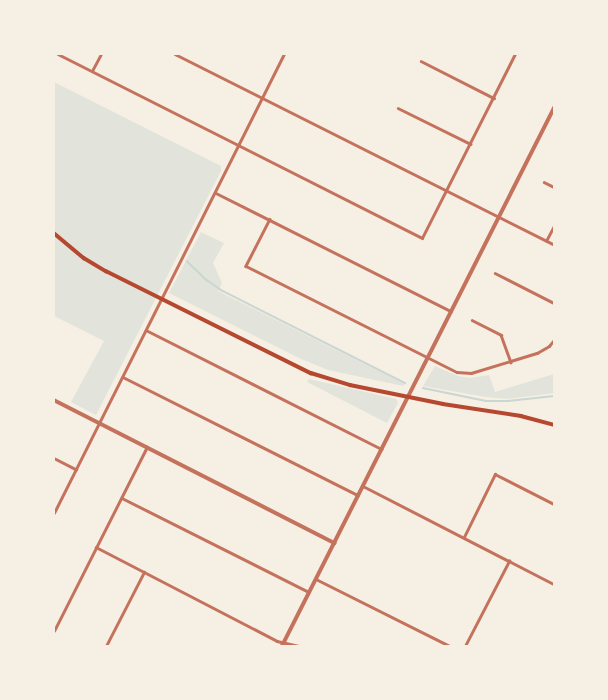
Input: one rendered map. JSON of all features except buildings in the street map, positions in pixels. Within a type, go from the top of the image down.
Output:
[{"type":"main road","points":[[54,233],[84,258],[161,299],[311,373],[409,397],[554,425]]},
{"type":"street","points":[[58,54],[422,238],[516,54]]},
{"type":"street","points":[[92,71],[101,54]]},
{"type":"street","points":[[175,54],[554,245]]},
{"type":"street","points":[[54,512],[216,193],[284,54]]},
{"type":"street","points":[[421,61],[494,98]]},
{"type":"street","points":[[398,108],[471,144]]},
{"type":"street","points":[[282,646],[554,108]]},
{"type":"street","points":[[544,182],[554,187]]},
{"type":"street","points":[[216,193],[451,311]]},
{"type":"street","points":[[270,219],[246,266],[457,372],[471,373],[511,362],[537,353],[549,346],[554,340]]},
{"type":"street","points":[[546,241],[554,226]]},
{"type":"street","points":[[495,273],[554,303]]},
{"type":"street","points":[[472,320],[501,335],[511,362]]},
{"type":"street","points":[[146,330],[382,449]]},
{"type":"street","points":[[122,377],[359,495]]},
{"type":"street","points":[[54,400],[335,542]]},
{"type":"street","points":[[54,631],[148,447]]},
{"type":"street","points":[[54,458],[76,469]]},
{"type":"street","points":[[464,537],[495,474],[554,504]]},
{"type":"street","points":[[364,486],[554,584]]},
{"type":"street","points":[[122,498],[309,592]]},
{"type":"street","points":[[96,548],[278,640],[298,646]]},
{"type":"street","points":[[465,646],[509,561]]},
{"type":"street","points":[[106,646],[144,572]]},
{"type":"street","points":[[316,579],[450,646]]},
{"type":"shaded area","points":[[54,82],[221,166],[221,171],[96,415],[71,402],[104,341],[54,316]]},
{"type":"shaded area","points":[[201,232],[224,243],[213,263],[222,283],[218,291],[405,384],[403,386],[328,370],[299,358],[169,293]]},
{"type":"shaded area","points":[[435,366],[458,376],[470,378],[489,375],[495,392],[554,374],[554,393],[508,399],[486,397],[423,386]]},
{"type":"shaded area","points":[[309,379],[396,399],[398,403],[387,423],[307,382]]},
{"type":"waterway","points":[[187,261],[207,280],[223,291],[405,383]]},
{"type":"waterway","points":[[423,388],[486,401],[508,401],[554,396]]}]
